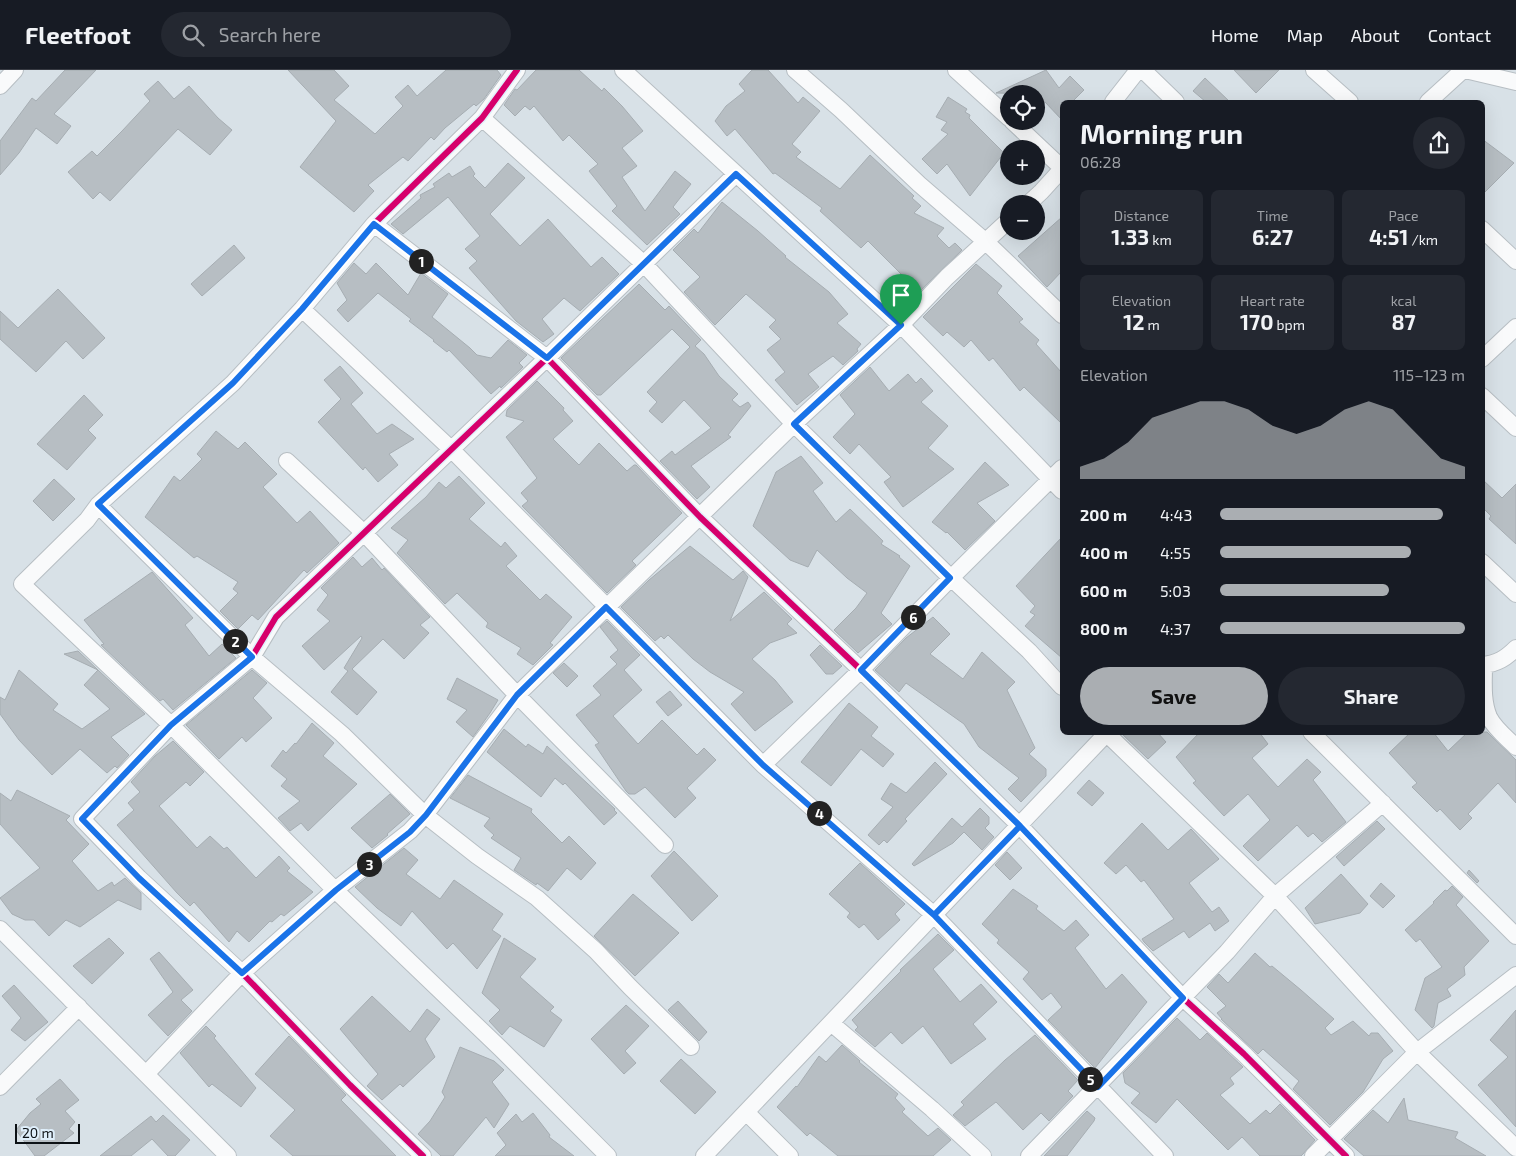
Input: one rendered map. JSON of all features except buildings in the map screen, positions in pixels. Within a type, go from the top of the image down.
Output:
[{"type":"street","points":[[0,86],[15,70]]},
{"type":"street","points":[[517,70],[482,118],[374,224],[302,309],[233,383],[98,504],[87,520],[22,584],[171,725],[336,890],[608,1156]]},
{"type":"street","points":[[623,70],[901,325],[1059,480],[950,578],[861,670],[763,765]]},
{"type":"street","points":[[795,70],[841,110],[919,184],[985,241],[1060,313]]},
{"type":"street","points":[[956,70],[1000,110]]},
{"type":"street","points":[[1115,100],[1138,70]]},
{"type":"street","points":[[1143,70],[1174,100]]},
{"type":"street","points":[[1314,70],[1348,100]]},
{"type":"street","points":[[1430,100],[1464,70],[1516,82]]},
{"type":"street","points":[[482,118],[644,264],[794,424],[950,578],[1029,651],[1060,685]]},
{"type":"street","points":[[1022,130],[1060,166]]},
{"type":"street","points":[[1038,195],[1060,170]]},
{"type":"street","points":[[423,1156],[350,1085],[242,973],[139,878],[82,819],[171,725],[252,657],[276,617],[736,174]]},
{"type":"street","points":[[374,224],[547,358],[700,517],[861,670],[1020,826],[1183,998],[1244,1054],[1346,1156]]},
{"type":"street","points":[[146,1074],[242,973],[336,890],[410,832],[426,815],[517,695],[794,424],[901,325],[1000,228]]},
{"type":"street","points":[[1485,231],[1516,261]]},
{"type":"street","points":[[302,309],[451,449],[763,765],[934,915],[1165,1156]]},
{"type":"street","points":[[1485,356],[1516,327]]},
{"type":"street","points":[[1485,399],[1516,428]]},
{"type":"street","points":[[287,461],[364,532],[517,695],[665,845]]},
{"type":"street","points":[[98,504],[252,657],[342,734],[426,815],[477,856],[537,898],[596,951],[630,988],[691,1047]]},
{"type":"street","points":[[1485,565],[1516,594]]},
{"type":"street","points":[[1485,665],[1506,658],[1516,648]]},
{"type":"street","points":[[1485,699],[1490,717],[1500,731],[1516,747]]},
{"type":"street","points":[[704,1156],[1105,735]]},
{"type":"street","points":[[1109,735],[1276,896],[1417,1052],[1516,1148]]},
{"type":"street","points":[[1314,735],[1516,936]]},
{"type":"street","points":[[1029,1156],[1227,952],[1276,896],[1383,803]]},
{"type":"street","points":[[0,929],[228,1156]]},
{"type":"street","points":[[0,937],[79,1007]]},
{"type":"street","points":[[1313,1156],[1417,1052],[1516,975]]},
{"type":"street","points":[[0,1087],[79,1007]]},
{"type":"street","points":[[831,1023],[932,1109],[983,1156]]},
{"type":"street","points":[[747,1113],[790,1156]]},
{"type":"cycle path","points":[[517,70],[482,118],[374,224],[547,358],[700,517],[861,670],[1020,826],[1183,998],[1244,1054],[1346,1156]]},
{"type":"cycle path","points":[[423,1156],[350,1085],[242,973],[139,878],[82,819],[171,725],[252,657],[276,617],[736,174]]},
{"type":"route","points":[[901,325],[736,174],[547,358],[374,224],[302,309],[233,383],[98,504],[252,657],[171,725],[82,819],[139,878],[242,973],[336,890],[410,832],[426,815],[517,695],[606,607],[763,765],[934,915],[1020,826],[1183,998],[1098,1087],[934,915],[977,870],[1020,826],[861,670],[950,578],[794,424],[901,325]]}]
